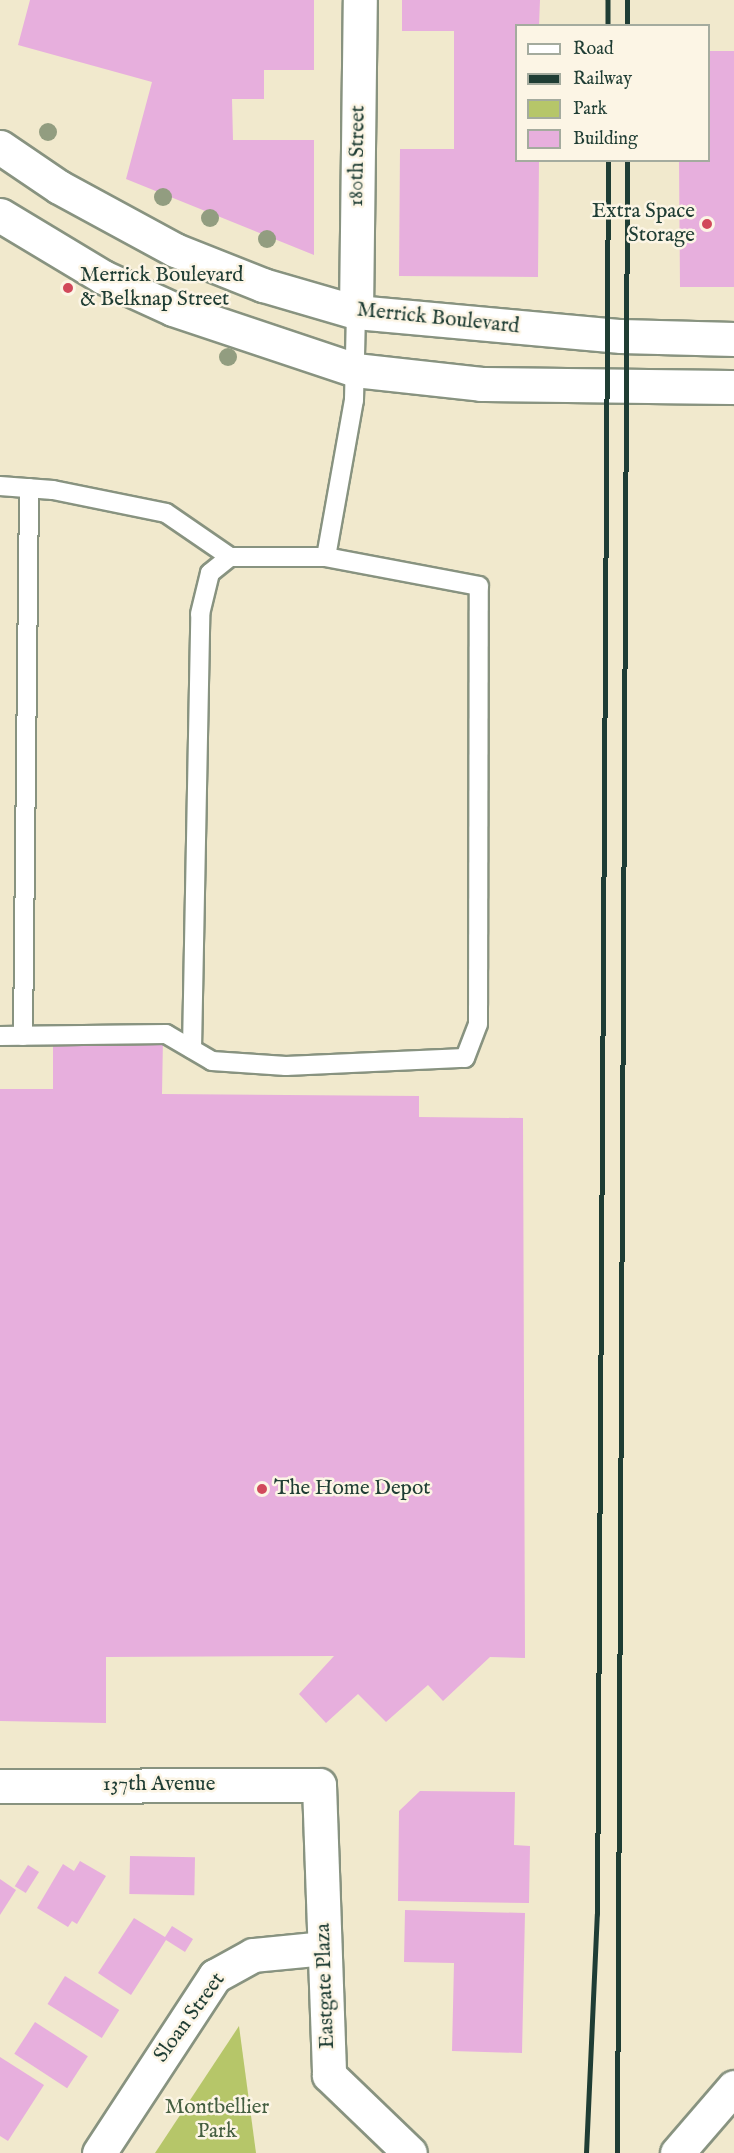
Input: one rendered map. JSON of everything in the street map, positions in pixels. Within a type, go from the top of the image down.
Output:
[{"type":"main road","name":"180th Street","points":[[356,312],[360,0]]},
{"type":"main road","name":"Merrick Boulevard","points":[[0,147],[58,187],[175,250],[263,285],[356,312],[621,336],[734,339]]},
{"type":"main road","points":[[0,215],[102,277],[173,309],[355,370],[481,384],[734,387]]},
{"type":"main road","name":"137th Avenue","points":[[0,1786],[319,1785]]},
{"type":"main road","name":"Eastgate Plaza","points":[[319,1785],[329,2075],[410,2153]]},
{"type":"main road","name":"Sloan Street","points":[[99,2153],[214,1976],[254,1955],[324,1948]]},
{"type":"main road","points":[[677,2153],[734,2087]]},
{"type":"lane","points":[[326,557],[355,370],[356,312]]},
{"type":"lane","points":[[0,486],[29,488],[166,513],[230,557],[326,557],[478,586],[478,1024],[465,1058],[286,1066],[212,1061],[166,1034],[0,1036]]},
{"type":"lane","points":[[23,1036],[29,488]]},
{"type":"lane","points":[[192,1049],[200,614],[210,573],[230,557]]},
{"type":"green space","name":"Montbellier Park","points":[[239,2026],[256,2153],[155,2153]]},
{"type":"building","points":[[30,0],[314,0],[314,70],[264,70],[264,99],[232,99],[233,140],[314,140],[314,255],[126,179],[152,82],[18,45]]},
{"type":"building","points":[[402,0],[540,0],[539,24],[515,24],[515,162],[539,162],[538,277],[399,276],[400,149],[454,149],[454,31],[402,31]]},
{"type":"building","name":"Extra Space Storage","points":[[710,51],[734,51],[734,287],[680,287],[679,162],[710,162]]},
{"type":"building","name":"The Home Depot","points":[[53,1037],[163,1038],[162,1094],[419,1096],[419,1117],[523,1118],[525,1658],[490,1657],[443,1701],[428,1685],[386,1722],[358,1694],[326,1723],[299,1694],[334,1656],[106,1657],[106,1723],[0,1721],[0,1089],[53,1089]]},
{"type":"building","points":[[420,1791],[515,1792],[514,1845],[530,1846],[529,1903],[398,1901],[399,1811]]},
{"type":"building","points":[[130,1856],[195,1857],[194,1895],[129,1894]]},
{"type":"building","points":[[80,1861],[106,1876],[77,1924],[72,1921],[68,1927],[37,1908],[63,1864],[74,1871]]},
{"type":"building","points":[[28,1865],[39,1872],[26,1893],[15,1886]]},
{"type":"building","points":[[0,1879],[16,1890],[0,1915]]},
{"type":"building","points":[[405,1910],[525,1913],[522,2053],[452,2051],[454,1963],[404,1962]]},
{"type":"building","points":[[134,1918],[165,1937],[172,1926],[193,1939],[185,1952],[166,1940],[131,1995],[98,1973]]},
{"type":"building","points":[[65,1976],[119,2010],[102,2038],[48,2004]]},
{"type":"building","points":[[35,2022],[88,2056],[67,2088],[14,2054]]},
{"type":"building","points":[[0,2057],[44,2085],[8,2141],[0,2136]]},
{"type":"railway","points":[[608,0],[608,24]]},
{"type":"railway","points":[[627,0],[627,24]]},
{"type":"railway","points":[[586,2153],[597,1914],[608,162]]},
{"type":"railway","points":[[617,2153],[627,162]]},
{"type":"place","name":"Extra Space Storage","points":[[707,224]]},
{"type":"place","name":"Merrick Boulevard & Belknap Street","points":[[68,288]]},
{"type":"place","name":"The Home Depot","points":[[262,1489]]}]
